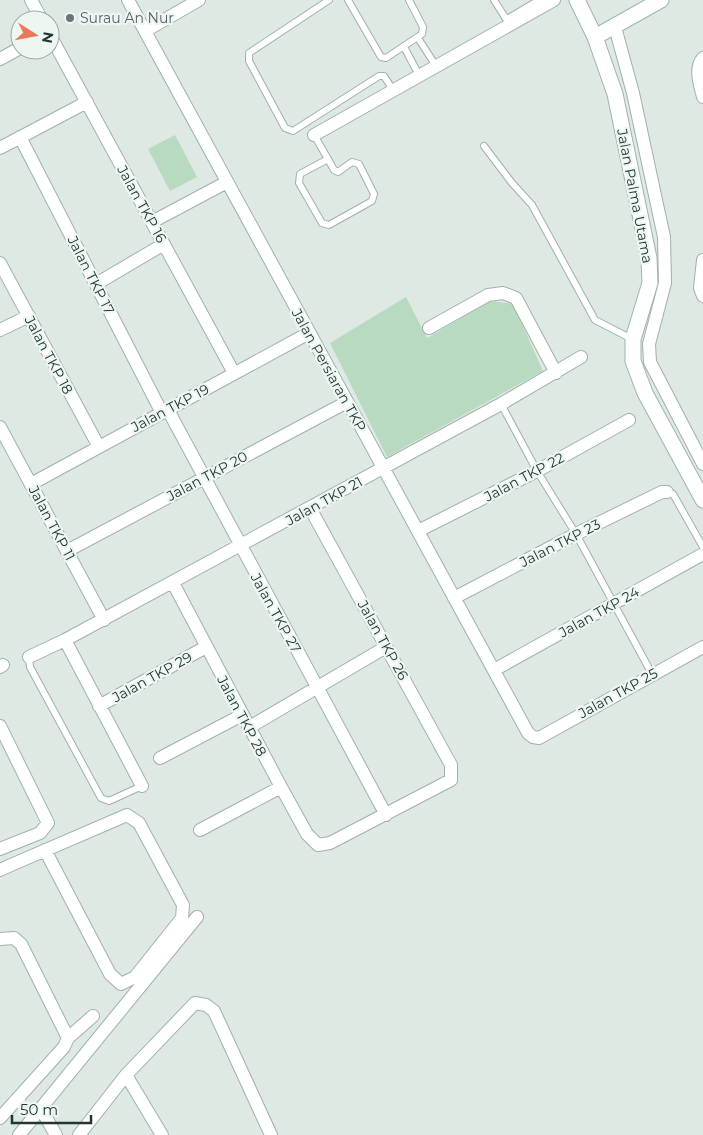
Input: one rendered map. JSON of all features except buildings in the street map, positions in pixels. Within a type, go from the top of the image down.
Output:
[{"type":"street","name":"Jalan Persiaran TKP","points":[[128,0],[528,733],[533,737]]},
{"type":"street","points":[[145,31],[199,0]]},
{"type":"street","name":"Jalan Palma Utama","points":[[577,0],[595,37],[615,94],[649,258],[650,283],[633,339],[633,361],[645,394],[703,500]]},
{"type":"street","points":[[595,37],[616,27],[661,0]]},
{"type":"street","points":[[314,135],[436,66],[508,22],[548,1]]},
{"type":"street","points":[[616,27],[633,93],[664,237],[665,283],[649,344],[650,362],[703,464]]},
{"type":"street","name":"Jalan TKP 16","points":[[60,53],[234,373]]},
{"type":"street","points":[[703,58],[700,62],[698,78],[703,97]]},
{"type":"street","points":[[0,148],[87,102]]},
{"type":"street","name":"Jalan TKP 17","points":[[20,137],[96,284],[165,411]]},
{"type":"street","points":[[152,222],[227,182]]},
{"type":"street","points":[[96,284],[164,244]]},
{"type":"street","points":[[703,260],[700,288],[703,296]]},
{"type":"street","name":"Jalan TKP 18","points":[[0,263],[99,447]]},
{"type":"street","points":[[429,328],[488,295],[503,293],[516,298],[556,373]]},
{"type":"street","points":[[0,330],[28,316]]},
{"type":"street","name":"Jalan TKP 19","points":[[31,484],[309,333]]},
{"type":"street","name":"Jalan TKP 21","points":[[29,657],[104,620],[383,469],[556,373],[581,357]]},
{"type":"street","name":"Jalan TKP 20","points":[[67,551],[347,402]]},
{"type":"street","name":"Jalan TKP 27","points":[[165,411],[205,478],[386,815]]},
{"type":"street","name":"Jalan TKP 22","points":[[418,531],[537,471],[629,420]]},
{"type":"street","name":"Jalan TKP 11","points":[[0,426],[104,620]]},
{"type":"street","name":"Jalan TKP 23","points":[[454,598],[576,534],[662,492],[667,492]]},
{"type":"street","name":"Jalan TKP 26","points":[[310,508],[451,765],[453,773],[451,780],[386,815]]},
{"type":"street","name":"Jalan TKP 24","points":[[494,670],[703,554]]},
{"type":"street","name":"Jalan TKP 28","points":[[173,583],[248,728],[307,834],[318,845],[330,843],[386,815]]},
{"type":"street","points":[[64,640],[142,786]]},
{"type":"street","name":"Jalan TKP 29","points":[[99,706],[206,647]]},
{"type":"street","points":[[248,728],[386,647]]},
{"type":"street","name":"Jalan TKP 25","points":[[533,737],[539,738],[703,647]]},
{"type":"street","points":[[160,758],[242,715]]},
{"type":"street","points":[[0,726],[48,823],[40,833],[0,849]]},
{"type":"street","points":[[200,830],[281,787]]},
{"type":"street","points":[[0,870],[45,850],[127,815],[139,823],[183,905],[182,918],[135,977],[121,984],[110,974],[45,850]]},
{"type":"street","points":[[19,1135],[196,917]]},
{"type":"street","points":[[0,939],[14,938],[21,944],[68,1038]]},
{"type":"street","points":[[79,1135],[126,1075],[196,1004],[206,1005],[214,1011],[271,1135]]},
{"type":"street","points":[[0,1118],[64,1047],[68,1038],[93,1016]]},
{"type":"street","points":[[126,1075],[162,1135]]},
{"type":"street","points":[[41,1109],[56,1135]]},
{"type":"lane","points":[[329,0],[249,53],[249,61],[285,128],[293,131],[340,103],[379,76],[384,76],[393,90]]},
{"type":"lane","points":[[348,0],[381,57],[386,58],[422,34],[423,27],[409,0]]},
{"type":"lane","points":[[494,0],[508,22]]},
{"type":"lane","points":[[418,38],[436,66]]},
{"type":"lane","points":[[404,47],[419,75]]},
{"type":"lane","points":[[314,135],[328,159],[334,170],[338,172],[352,162],[358,164],[374,194],[372,201],[329,225],[322,223],[299,183],[300,174],[328,159]]},
{"type":"lane","points":[[484,146],[532,205],[595,320],[633,339]]},
{"type":"lane","points":[[501,404],[537,471],[576,534],[652,674]]},
{"type":"lane","points":[[667,492],[673,494],[703,547]]},
{"type":"lane","points":[[29,657],[30,667],[101,798],[109,801],[142,786]]},
{"type":"green space","points":[[175,135],[197,177],[170,191],[148,149]]},
{"type":"green space","points":[[406,297],[427,338],[490,301],[513,304],[543,371],[387,457],[330,343]]},
{"type":"place","name":"Surau An Nur","points":[[70,18]]}]
